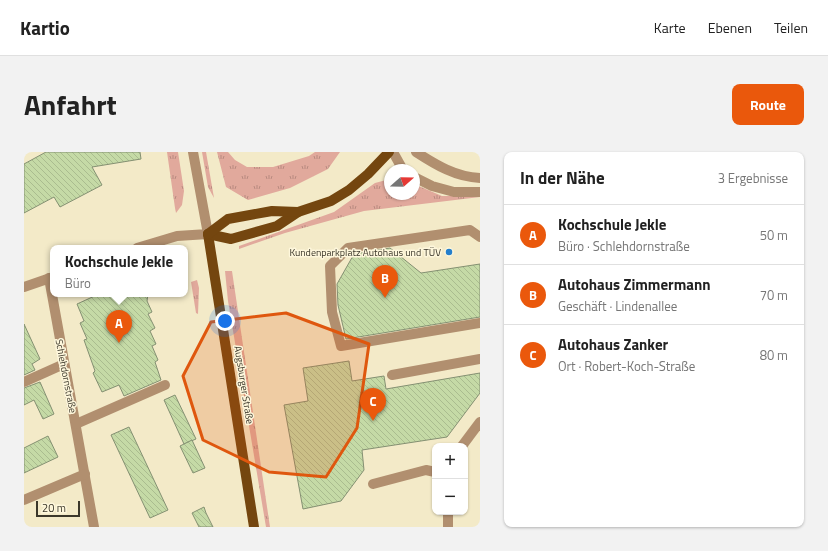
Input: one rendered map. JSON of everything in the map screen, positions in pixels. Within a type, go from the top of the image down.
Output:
[{"type":"main road","points":[[208,234],[231,239],[277,226],[298,212],[331,201],[349,190],[368,174],[389,152]]},
{"type":"main road","points":[[208,234],[228,220],[272,211],[298,212]]},
{"type":"main road","name":"Augsburger Straße","points":[[208,234],[254,527]]},
{"type":"street","name":"Augsburger Straße","points":[[193,152],[208,234]]},
{"type":"street","points":[[393,152],[400,164]]},
{"type":"street","points":[[416,152],[450,173],[471,178],[480,178]]},
{"type":"street","points":[[420,180],[432,186],[454,192],[480,192]]},
{"type":"street","points":[[480,237],[470,230],[348,248],[330,266],[332,312],[341,346],[480,323]]},
{"type":"street","points":[[147,245],[177,236],[208,234]]},
{"type":"street","points":[[24,287],[50,278]]},
{"type":"street","name":"Schlehdornstraße","points":[[54,297],[64,364],[94,527]]},
{"type":"street","points":[[392,375],[480,359]]},
{"type":"street","points":[[24,382],[64,364]]},
{"type":"street","points":[[76,424],[165,385]]},
{"type":"street","points":[[464,443],[480,422]]},
{"type":"street","points":[[373,484],[426,470],[432,471]]},
{"type":"street","points":[[24,500],[85,474]]},
{"type":"street","points":[[448,515],[448,527]]},
{"type":"highlighted area","points":[[286,313],[369,344],[357,428],[326,477],[269,472],[203,440],[183,376],[211,322]]},
{"type":"green space","points":[[167,152],[178,152],[184,191],[182,205],[176,213],[175,208]]},
{"type":"green space","points":[[202,152],[206,152],[214,198],[208,187]]},
{"type":"green space","points":[[217,152],[228,152],[235,160],[247,167],[273,167],[309,156],[315,152],[340,152],[328,169],[290,188],[248,200],[226,187]]},
{"type":"green space","points":[[384,181],[384,200],[420,200],[420,187],[442,196],[480,197],[364,211],[285,233],[239,249],[239,246],[334,212],[375,183]]},
{"type":"green space","points":[[225,271],[232,271],[270,527],[266,527],[228,301]]},
{"type":"green space","points":[[197,280],[199,288],[198,314],[196,313],[191,282]]},
{"type":"building","points":[[46,152],[140,152],[141,159],[92,167],[102,185],[60,207],[54,197],[24,213],[24,164]]},
{"type":"building","points":[[390,248],[421,273],[480,264],[480,317],[346,339],[338,305],[337,284],[354,254]]},
{"type":"building","points":[[92,297],[148,297],[147,301],[152,312],[148,314],[155,328],[150,331],[156,344],[152,346],[158,360],[155,362],[161,380],[124,396],[119,385],[102,392],[93,373],[95,371],[84,340],[87,339],[80,323],[84,321],[77,304]]},
{"type":"building","points":[[24,324],[40,359],[32,364],[35,370],[24,375]]},
{"type":"building","points":[[349,361],[352,381],[384,376],[386,389],[480,373],[480,393],[447,437],[362,450],[364,470],[341,501],[303,509],[284,405],[308,401],[303,368]]},
{"type":"building","points":[[40,382],[54,414],[43,419],[34,400],[24,405],[24,388]]},
{"type":"building","points":[[175,395],[196,439],[184,444],[164,400]]},
{"type":"building","points":[[129,427],[168,510],[150,518],[111,435]]},
{"type":"building","points":[[48,436],[58,457],[24,473],[24,448]]},
{"type":"building","points":[[192,440],[205,468],[193,473],[180,446]]},
{"type":"building","points":[[204,507],[213,527],[199,527],[192,513]]},
{"type":"place","name":"Kundenparkplatz Autohaus und TÜV","points":[[449,252]]},
{"type":"place","name":"Autohaus Zimmermann","points":[[385,298]]},
{"type":"place","name":"Kochschule Jekle","points":[[119,343]]},
{"type":"place","name":"Autohaus Zanker","points":[[373,421]]}]
